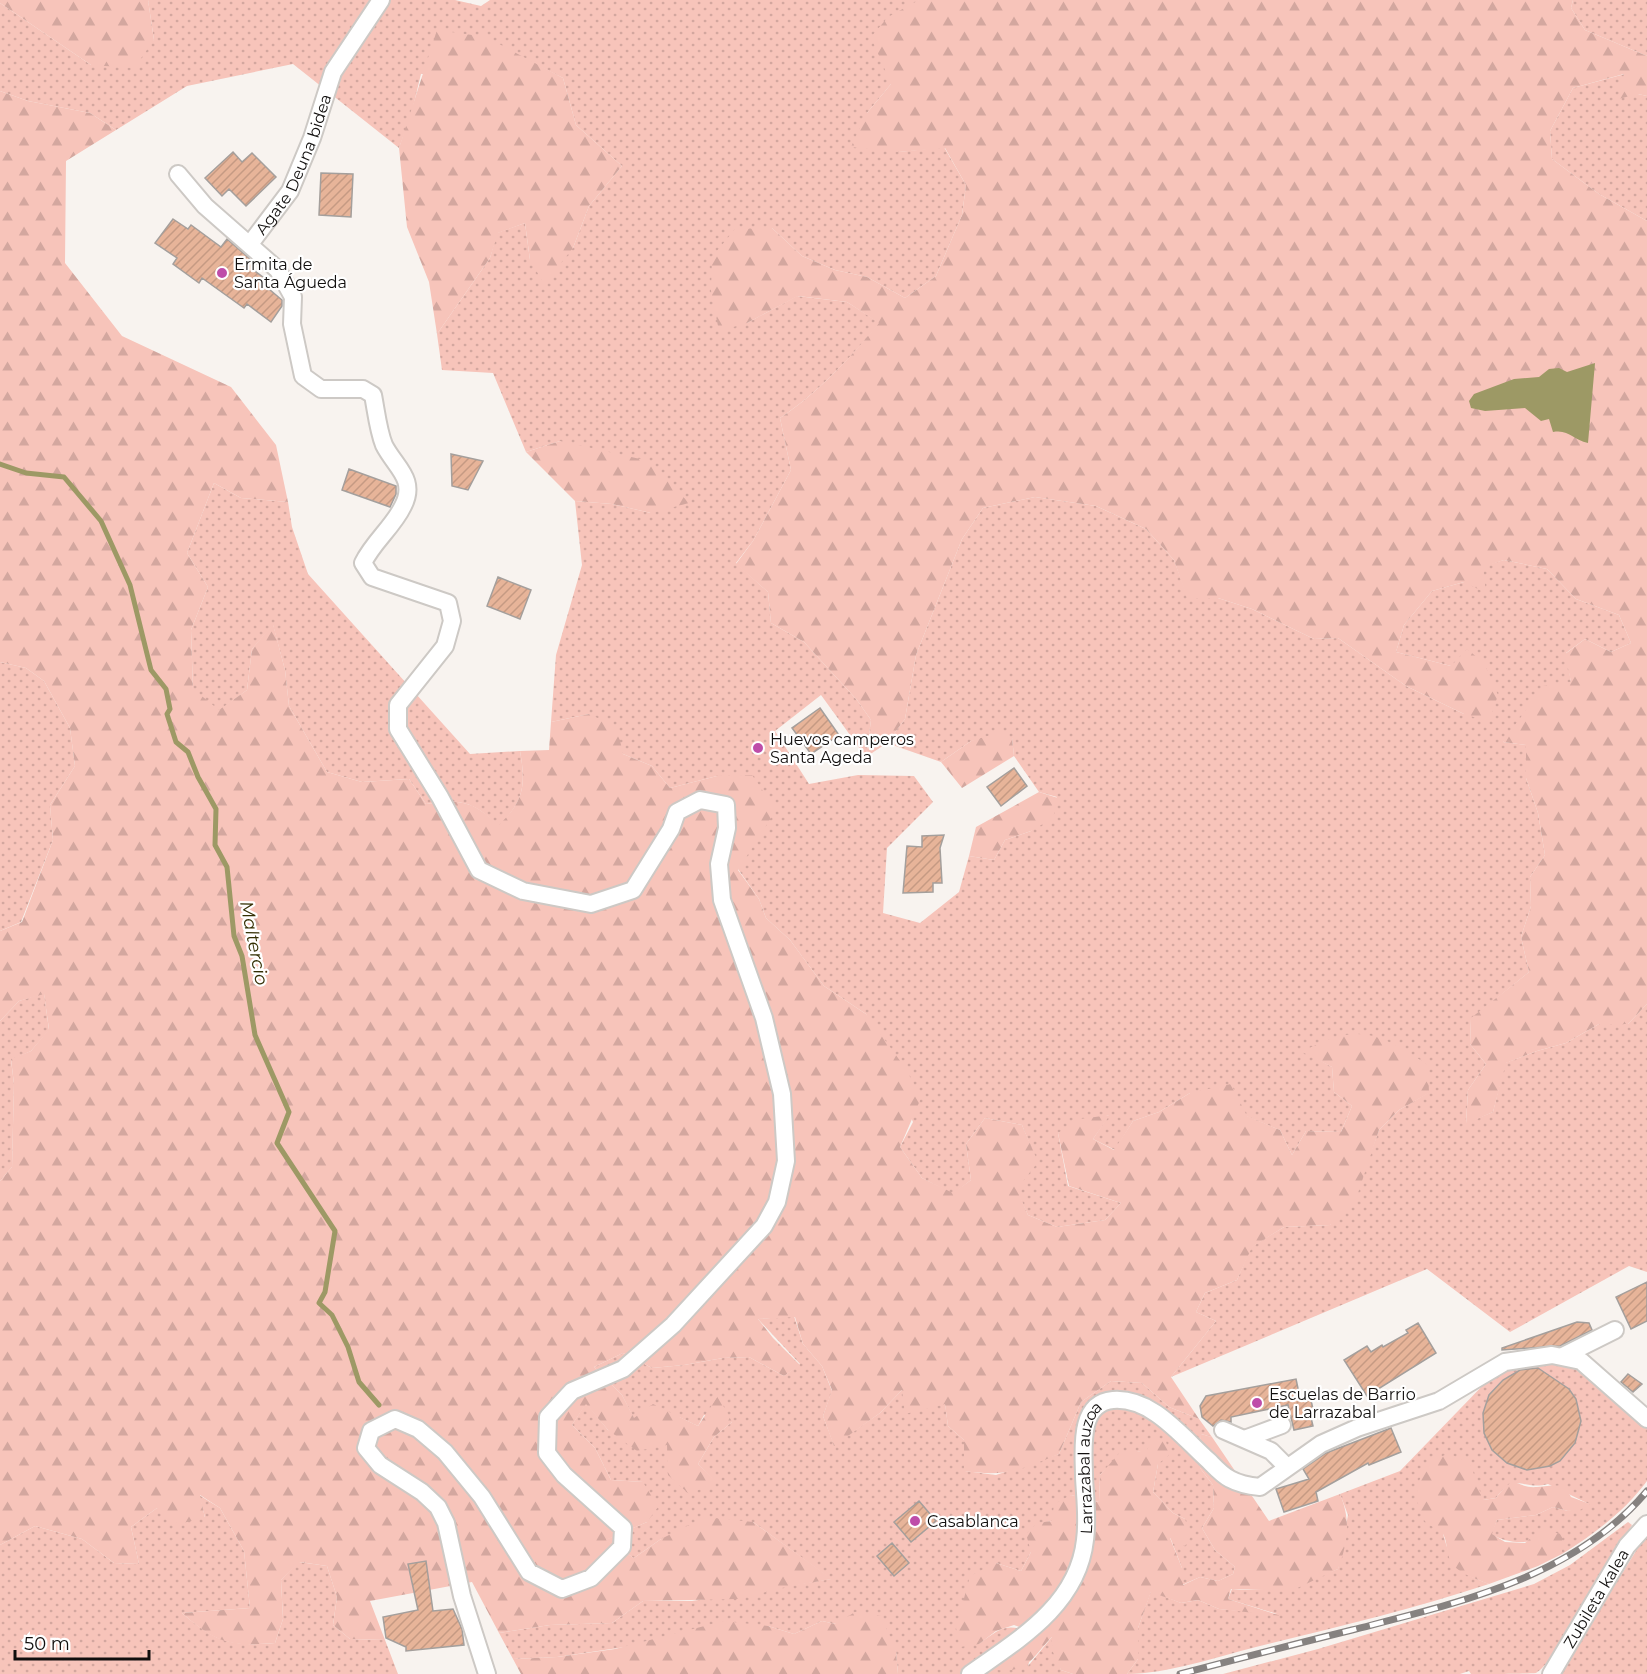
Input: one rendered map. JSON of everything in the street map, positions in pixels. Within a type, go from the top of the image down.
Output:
[{"type":"street","name":"Agate Deuna bidea","points":[[381,0],[333,72],[312,138],[290,191],[250,244],[278,270],[293,297],[292,324],[303,375],[321,389],[363,389],[373,395],[384,444],[407,477],[408,490],[403,507],[369,551],[363,563],[372,577],[448,603],[452,621],[445,646],[398,705],[398,729],[440,797],[479,870],[523,891],[591,904],[633,890],[671,829],[677,812],[700,800],[726,805],[727,828],[719,864],[722,900],[764,1018],[782,1094],[786,1161],[777,1202],[764,1226],[673,1325],[623,1369],[572,1391],[548,1417],[547,1453],[564,1475],[624,1528],[622,1548],[591,1578],[562,1589],[530,1572],[482,1497],[445,1452],[418,1429],[395,1419],[371,1431],[366,1449],[380,1465],[422,1492],[438,1507],[446,1523],[462,1596],[488,1674]]},
{"type":"street","points":[[178,174],[205,206],[250,244]]},
{"type":"street","name":"Larrazabal auzoa","points":[[1563,1356],[1615,1330]]},
{"type":"street","name":"Larrazabal auzoa","points":[[970,1674],[1032,1630],[1055,1607],[1074,1578],[1085,1541],[1084,1438],[1087,1419],[1098,1406],[1109,1400],[1130,1400],[1154,1412],[1228,1479],[1260,1487],[1321,1444],[1357,1428],[1439,1401],[1505,1362],[1552,1355],[1581,1361],[1647,1419]]},
{"type":"street","points":[[1247,1438],[1282,1425]]},
{"type":"street","points":[[1223,1430],[1247,1438],[1271,1451],[1287,1467]]},
{"type":"street","name":"Zubileta kalea","points":[[1551,1674],[1627,1546],[1647,1524]]},
{"type":"green space","points":[[0,0],[148,0],[154,40],[134,68],[91,65],[0,3]]},
{"type":"green space","points":[[148,0],[455,0],[481,6],[490,0],[919,0],[891,84],[867,113],[899,152],[944,147],[966,185],[962,215],[936,276],[905,298],[867,277],[835,270],[802,256],[772,228],[747,323],[797,296],[847,302],[880,323],[833,374],[780,418],[791,470],[753,541],[736,563],[768,592],[771,623],[804,642],[857,700],[871,720],[866,757],[821,695],[775,731],[809,784],[858,775],[914,776],[933,802],[887,848],[883,913],[920,923],[959,892],[969,856],[994,860],[1005,840],[1031,831],[1057,797],[1039,792],[1014,756],[1012,738],[971,741],[941,762],[887,743],[905,719],[916,655],[962,539],[983,508],[1035,497],[1096,506],[1146,529],[1174,560],[1188,598],[1218,598],[1252,609],[1314,639],[1338,638],[1406,686],[1464,714],[1451,666],[1396,652],[1404,625],[1432,591],[1464,582],[1483,566],[1504,560],[1547,569],[1576,599],[1619,615],[1631,643],[1611,652],[1585,639],[1566,653],[1571,682],[1503,742],[1526,745],[1526,778],[1538,813],[1545,855],[1530,877],[1531,906],[1521,937],[1529,972],[1471,1019],[1470,1044],[1486,1064],[1468,1090],[1466,1123],[1493,1112],[1505,1063],[1566,1043],[1599,1024],[1628,1024],[1647,1004],[1647,1272],[1629,1266],[1510,1332],[1427,1269],[1171,1377],[1216,1321],[1196,1312],[1205,1293],[1237,1280],[1251,1247],[1284,1227],[1330,1225],[1367,1163],[1379,1130],[1399,1110],[1428,1093],[1303,1051],[1332,1067],[1334,1092],[1352,1106],[1341,1132],[1306,1131],[1292,1155],[1280,1130],[1190,1093],[1159,1112],[1133,1121],[1115,1150],[1093,1139],[1109,1115],[1058,1133],[1068,1186],[1121,1203],[1105,1220],[1057,1227],[1028,1215],[1016,1189],[1037,1162],[1022,1125],[985,1118],[966,1144],[971,1180],[953,1194],[922,1178],[900,1147],[913,1122],[866,1014],[824,986],[790,940],[766,918],[759,899],[738,869],[753,842],[717,776],[670,788],[652,766],[623,754],[589,714],[551,722],[556,655],[582,565],[575,501],[612,504],[651,513],[560,441],[526,452],[493,373],[442,370],[437,334],[490,258],[497,233],[525,223],[530,260],[573,248],[589,206],[622,166],[576,125],[563,78],[541,67],[421,74],[411,115],[399,148],[293,64],[187,86],[116,130],[90,113],[28,101],[0,91],[0,3],[91,65],[154,40]]},
{"type":"green space","points":[[919,0],[1573,0],[1571,8],[1585,30],[1647,56],[1647,96],[1638,94],[1618,99],[1624,74],[1573,88],[1550,131],[1552,159],[1599,194],[1647,221],[1647,1004],[1628,1024],[1599,1024],[1566,1043],[1506,1063],[1493,1112],[1466,1124],[1468,1090],[1486,1064],[1470,1044],[1471,1018],[1529,972],[1521,937],[1531,906],[1530,877],[1545,855],[1538,813],[1526,778],[1526,745],[1503,742],[1543,686],[1571,682],[1565,654],[1585,639],[1611,652],[1631,643],[1619,615],[1576,599],[1547,569],[1504,560],[1483,567],[1486,593],[1464,582],[1432,591],[1404,625],[1396,652],[1451,666],[1467,649],[1484,663],[1498,695],[1489,722],[1464,714],[1406,686],[1338,638],[1314,639],[1252,609],[1218,598],[1187,598],[1174,560],[1146,529],[1096,506],[1035,497],[983,508],[962,539],[916,655],[905,719],[887,743],[866,757],[871,720],[857,700],[804,642],[771,623],[768,592],[736,564],[753,541],[791,470],[780,418],[833,374],[879,323],[847,302],[798,296],[747,323],[719,331],[711,291],[712,257],[735,229],[772,228],[802,256],[835,270],[867,277],[905,298],[936,276],[962,215],[966,185],[945,148],[899,152],[851,147],[867,113],[891,84],[871,37],[888,17]]},
{"type":"green space","points":[[1573,0],[1647,0],[1647,56],[1585,30],[1571,8]]},
{"type":"green space","points":[[437,30],[486,37],[563,78],[576,125],[622,166],[589,206],[573,248],[544,284],[530,260],[525,223],[498,233],[490,258],[437,334],[429,282],[407,227],[399,148]]},
{"type":"green space","points":[[1625,74],[1638,94],[1647,96],[1647,221],[1599,194],[1552,159],[1550,131],[1573,88]]},
{"type":"green space","points":[[0,91],[28,101],[90,113],[116,130],[66,161],[65,263],[122,336],[231,387],[276,445],[288,502],[241,498],[214,483],[187,553],[208,587],[191,630],[193,689],[219,710],[247,690],[252,649],[273,624],[285,670],[289,706],[327,772],[362,782],[409,779],[426,804],[458,802],[474,806],[499,825],[514,808],[521,792],[523,774],[520,751],[549,750],[551,722],[589,714],[617,727],[623,754],[652,766],[670,788],[717,776],[752,775],[776,810],[738,870],[759,899],[766,918],[790,940],[824,986],[866,1014],[906,1069],[921,1098],[900,1147],[922,1178],[953,1193],[971,1180],[966,1144],[985,1118],[1022,1125],[1038,1162],[1017,1189],[1028,1215],[1057,1227],[1105,1220],[1121,1203],[1069,1186],[1058,1133],[1080,1119],[1110,1115],[1093,1139],[1114,1150],[1133,1121],[1159,1112],[1190,1093],[1231,1084],[1247,1116],[1280,1130],[1292,1155],[1306,1131],[1341,1132],[1352,1106],[1334,1092],[1332,1067],[1302,1052],[1338,1037],[1353,1034],[1367,1035],[1395,1045],[1428,1065],[1429,1093],[1399,1110],[1379,1130],[1355,1202],[1330,1225],[1284,1227],[1252,1247],[1237,1280],[1205,1293],[1196,1312],[1216,1321],[1171,1377],[1199,1419],[1169,1407],[1142,1383],[1111,1381],[1081,1402],[1059,1454],[1013,1471],[979,1473],[964,1471],[964,1440],[948,1426],[945,1404],[905,1414],[902,1390],[880,1413],[834,1446],[823,1416],[832,1390],[822,1366],[803,1344],[795,1317],[758,1319],[800,1365],[784,1376],[749,1357],[723,1358],[652,1368],[623,1353],[594,1367],[622,1395],[634,1418],[653,1404],[698,1426],[718,1396],[732,1422],[714,1437],[698,1464],[717,1482],[689,1494],[668,1475],[667,1445],[637,1451],[608,1430],[586,1404],[572,1425],[595,1448],[611,1480],[643,1482],[658,1507],[647,1522],[606,1540],[634,1558],[661,1539],[705,1517],[753,1522],[832,1579],[738,1599],[643,1601],[612,1623],[550,1625],[499,1633],[472,1582],[370,1601],[385,1640],[350,1639],[333,1625],[337,1597],[327,1566],[300,1562],[281,1580],[283,1619],[275,1643],[246,1644],[224,1641],[215,1637],[182,1613],[250,1608],[244,1551],[220,1508],[200,1495],[205,1518],[178,1524],[157,1508],[131,1527],[139,1564],[114,1563],[82,1539],[35,1526],[0,1545],[0,1181],[12,1167],[14,1084],[11,1059],[31,1051],[49,1029],[44,994],[19,1001],[0,1021],[0,931],[22,922],[53,840],[50,805],[75,766],[70,728],[44,681],[26,668],[0,662]]},
{"type":"green space","points":[[560,441],[649,461],[689,503],[651,513],[612,504],[575,501],[526,452]]},
{"type":"green space","points":[[214,483],[241,498],[288,502],[292,527],[308,574],[470,754],[520,751],[523,774],[521,792],[514,809],[499,826],[481,811],[466,804],[449,802],[426,804],[409,779],[362,782],[327,772],[289,706],[285,670],[273,625],[252,649],[247,690],[219,711],[193,690],[191,630],[208,587],[187,553]]},
{"type":"green space","points":[[0,662],[26,668],[44,681],[70,728],[75,766],[50,805],[53,840],[21,922],[0,931]]},
{"type":"green space","points":[[1001,732],[1012,738],[1014,756],[962,788],[941,762],[971,741]]},
{"type":"green space","points":[[1039,792],[1058,798],[1053,818],[1031,831],[1005,840],[994,860],[969,856],[976,827]]},
{"type":"green space","points":[[44,993],[49,1030],[31,1051],[11,1060],[14,1084],[12,1167],[0,1181],[0,1021],[19,1001]]},
{"type":"green space","points":[[794,1316],[803,1344],[822,1366],[832,1391],[823,1416],[834,1445],[880,1413],[902,1390],[945,1403],[948,1426],[964,1440],[965,1471],[996,1475],[1059,1454],[1081,1402],[1111,1381],[1142,1383],[1169,1407],[1199,1419],[1212,1437],[1201,1434],[1200,1468],[1213,1485],[1214,1508],[1202,1528],[1215,1550],[1235,1567],[1233,1574],[1218,1581],[1200,1577],[1182,1585],[1182,1568],[1170,1537],[1185,1519],[1173,1513],[1153,1492],[1158,1464],[1147,1454],[1135,1452],[1115,1462],[1100,1475],[1099,1502],[1071,1495],[1052,1521],[1037,1524],[1031,1552],[1021,1571],[996,1563],[979,1644],[994,1633],[1006,1628],[1018,1628],[1036,1634],[1028,1666],[1052,1637],[1061,1670],[1073,1674],[898,1674],[896,1651],[836,1624],[822,1621],[794,1634],[768,1626],[557,1657],[513,1659],[499,1633],[550,1625],[612,1623],[643,1601],[692,1601],[831,1579],[753,1522],[661,1539],[634,1558],[605,1540],[647,1522],[643,1482],[611,1480],[595,1448],[572,1425],[586,1403],[608,1430],[667,1445],[716,1482],[698,1464],[714,1437],[732,1422],[704,1415],[698,1426],[679,1417],[634,1419],[622,1395],[594,1367],[623,1353],[652,1368],[723,1358],[749,1357],[784,1376],[800,1364],[758,1319]]},
{"type":"green space","points":[[1552,1361],[1579,1367],[1647,1427],[1647,1481],[1619,1512],[1597,1530],[1562,1554],[1562,1534],[1534,1541],[1517,1542],[1491,1534],[1497,1520],[1536,1515],[1553,1507],[1568,1511],[1589,1504],[1548,1484],[1509,1485],[1496,1498],[1483,1500],[1443,1534],[1457,1567],[1489,1584],[1402,1610],[1192,1664],[1127,1674],[1138,1659],[1138,1628],[1151,1591],[1181,1603],[1198,1600],[1219,1609],[1277,1614],[1228,1599],[1232,1589],[1259,1590],[1286,1586],[1338,1569],[1348,1515],[1340,1494],[1400,1471],[1488,1380],[1512,1368]]},
{"type":"green space","points":[[1201,1434],[1212,1437],[1269,1521],[1340,1494],[1346,1513],[1347,1531],[1338,1569],[1291,1591],[1231,1589],[1228,1599],[1281,1616],[1219,1609],[1198,1600],[1181,1603],[1151,1592],[1138,1628],[1138,1659],[1127,1674],[1073,1674],[1061,1670],[1052,1650],[1052,1637],[1023,1666],[1016,1669],[997,1670],[1017,1645],[1036,1633],[1014,1625],[996,1631],[979,1644],[960,1647],[956,1628],[970,1576],[996,1563],[1021,1571],[1031,1552],[1026,1534],[1037,1523],[1052,1521],[1054,1504],[1071,1495],[1099,1502],[1100,1475],[1121,1451],[1146,1452],[1154,1436],[1166,1441],[1169,1455],[1158,1464],[1153,1492],[1173,1513],[1185,1519],[1191,1536],[1185,1546],[1170,1538],[1182,1568],[1183,1585],[1200,1577],[1218,1581],[1233,1574],[1235,1567],[1215,1550],[1202,1528],[1214,1508],[1213,1485],[1200,1468]]},
{"type":"green space","points":[[1449,1454],[1470,1463],[1483,1500],[1496,1498],[1508,1485],[1516,1483],[1529,1487],[1565,1486],[1571,1497],[1590,1504],[1580,1510],[1568,1511],[1553,1507],[1536,1515],[1497,1520],[1492,1534],[1505,1542],[1525,1543],[1541,1530],[1562,1534],[1562,1554],[1538,1566],[1489,1584],[1456,1568],[1449,1558],[1443,1534],[1424,1520],[1417,1500],[1417,1490],[1424,1471],[1430,1464]]},
{"type":"green space","points":[[199,1495],[220,1508],[244,1551],[250,1608],[182,1613],[204,1630],[225,1640],[247,1644],[275,1643],[283,1619],[281,1580],[299,1562],[327,1566],[337,1597],[333,1625],[350,1639],[385,1640],[398,1674],[0,1674],[0,1545],[35,1526],[82,1539],[114,1563],[139,1564],[131,1527],[157,1508],[205,1517]]},
{"type":"green space","points":[[1628,1522],[1632,1525],[1586,1605],[1558,1649],[1536,1673],[1471,1674],[1469,1671],[1460,1674],[1223,1674],[1318,1649],[1534,1584],[1570,1565]]},
{"type":"green space","points":[[1647,1533],[1647,1674],[1560,1674]]},
{"type":"green space","points":[[855,1612],[881,1616],[896,1651],[898,1674],[521,1674],[513,1659],[557,1657],[615,1649],[724,1621],[768,1626],[794,1634],[822,1621],[836,1624]]},
{"type":"shaded area","points":[[1595,363],[1588,443],[1567,433],[1553,432],[1549,419],[1541,421],[1525,408],[1485,411],[1471,408],[1469,401],[1474,394],[1514,379],[1539,377],[1549,369],[1559,368],[1567,372]]},
{"type":"building","points":[[233,152],[242,162],[252,153],[276,177],[246,206],[229,189],[222,196],[205,178]]},
{"type":"building","points":[[321,173],[353,174],[351,217],[319,215]]},
{"type":"building","name":"Ermita de Santa Águeda","points":[[173,219],[188,229],[191,225],[221,247],[227,239],[256,264],[252,269],[267,280],[263,284],[282,300],[282,306],[271,322],[247,304],[244,308],[202,278],[199,283],[173,264],[177,258],[155,243]]},
{"type":"building","points":[[451,454],[483,461],[468,490],[452,486]]},
{"type":"building","points":[[349,469],[396,486],[396,494],[390,507],[342,490]]},
{"type":"building","points":[[498,577],[531,590],[520,619],[487,606]]},
{"type":"building","points":[[820,708],[839,735],[811,754],[792,728]]},
{"type":"building","points":[[1014,768],[1027,786],[1001,806],[987,787]]},
{"type":"building","points":[[944,835],[940,848],[942,883],[933,883],[933,892],[903,893],[907,846],[922,847],[922,836]]},
{"type":"building","points":[[1647,1282],[1647,1321],[1631,1329],[1616,1297]]},
{"type":"building","points":[[1577,1322],[1589,1323],[1592,1330],[1560,1346],[1502,1350],[1502,1348]]},
{"type":"building","name":"Escuelas de Barrio de Larrazabal","points":[[1418,1323],[1436,1353],[1367,1396],[1344,1360],[1367,1346],[1371,1352],[1382,1345],[1383,1347],[1408,1333],[1406,1330]]},
{"type":"building","points":[[1538,1368],[1569,1389],[1576,1399],[1581,1421],[1575,1443],[1560,1461],[1550,1466],[1527,1470],[1507,1463],[1492,1450],[1484,1433],[1483,1413],[1489,1395],[1503,1380],[1520,1370]]},
{"type":"building","points":[[1628,1374],[1642,1384],[1633,1392],[1621,1382]]},
{"type":"building","name":"Escuelas de Barrio de Larrazabal","points":[[1296,1379],[1300,1398],[1310,1396],[1313,1409],[1309,1410],[1313,1426],[1294,1430],[1288,1405],[1231,1417],[1231,1422],[1221,1420],[1213,1426],[1202,1417],[1200,1406],[1206,1396]]},
{"type":"building","points":[[1391,1428],[1401,1452],[1369,1465],[1368,1463],[1316,1492],[1318,1501],[1284,1512],[1276,1489],[1309,1479],[1303,1469],[1326,1453]]},
{"type":"building","name":"Casablanca","points":[[919,1501],[936,1521],[911,1542],[894,1522]]},
{"type":"building","points":[[892,1543],[909,1563],[894,1576],[877,1556]]},
{"type":"building","points":[[426,1561],[433,1611],[453,1609],[462,1629],[464,1645],[406,1651],[406,1647],[386,1638],[383,1617],[418,1610],[408,1564]]},
{"type":"waterway","name":"Maltercio","points":[[0,464],[26,473],[64,477],[101,521],[130,585],[151,670],[166,689],[170,709],[167,714],[176,742],[188,752],[198,777],[216,809],[215,845],[227,867],[234,936],[242,956],[255,1035],[289,1112],[277,1143],[335,1231],[325,1292],[319,1303],[332,1315],[348,1347],[359,1382],[379,1405]]},
{"type":"railway","points":[[1180,1674],[1432,1609],[1512,1583],[1585,1546],[1618,1521],[1647,1491]]},
{"type":"place","name":"Ermita de Santa Águeda","points":[[222,273]]},
{"type":"place","name":"Huevos camperos Santa Ageda","points":[[758,748]]},
{"type":"place","name":"Escuelas de Barrio de Larrazabal","points":[[1257,1403]]},
{"type":"place","name":"Casablanca","points":[[915,1521]]}]
